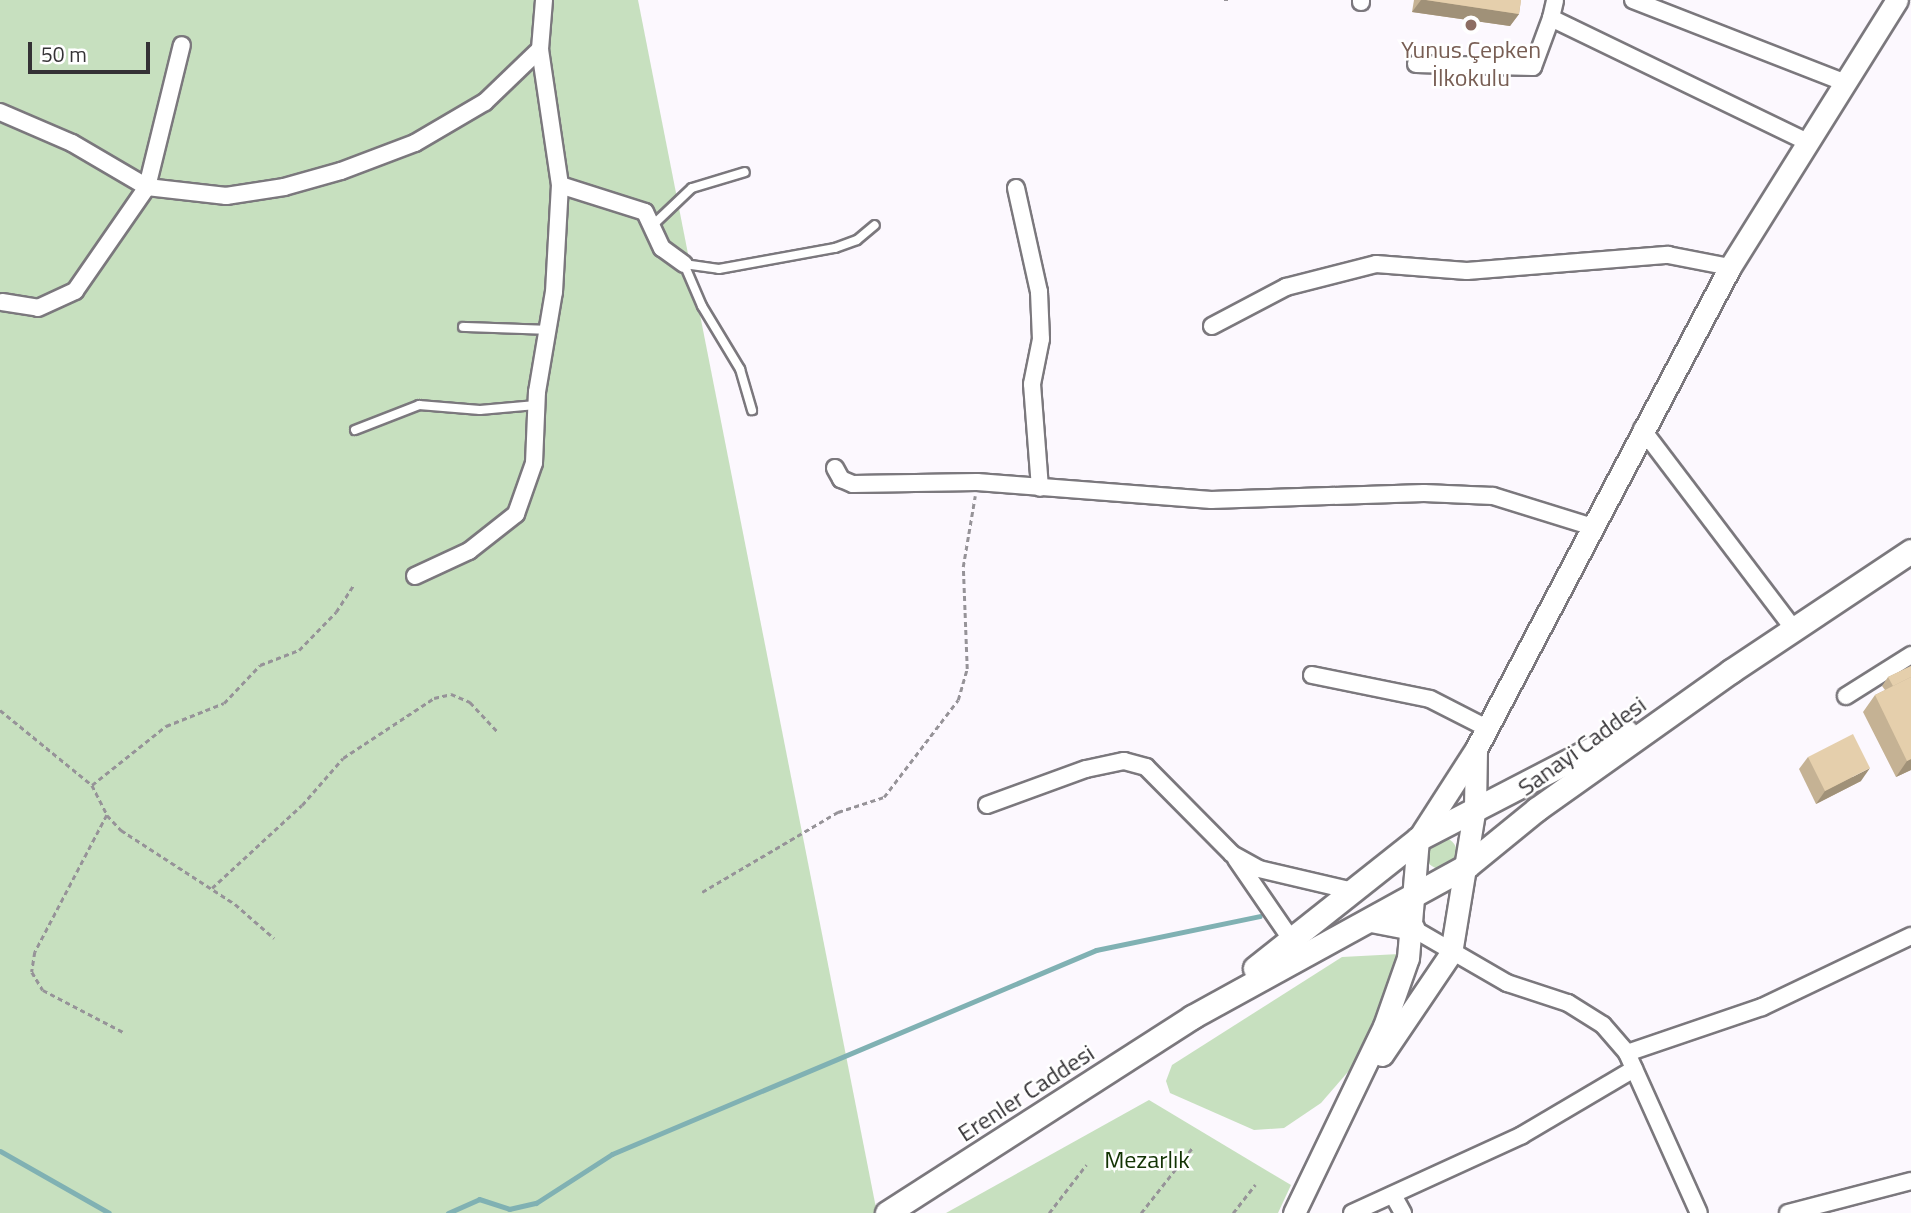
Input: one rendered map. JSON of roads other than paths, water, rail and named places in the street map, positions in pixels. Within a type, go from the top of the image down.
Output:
[{"type":"main road","name":"Sanayi Caddesi","points":[[1467,866],[1537,809],[1731,671],[1911,551]]},
{"type":"main road","name":"Sanayi Caddesi","points":[[1418,839],[1475,807],[1581,757],[1731,671]]},
{"type":"main road","name":"Erenler Caddesi","points":[[1192,1017],[1418,839]]},
{"type":"main road","name":"Erenler Caddesi","points":[[887,1213],[1192,1017],[1415,898],[1467,866]]},
{"type":"main road","points":[[1371,920],[1412,928]]},
{"type":"street","points":[[415,576],[469,551],[516,514],[534,463],[536,405],[547,330],[559,185],[540,49],[544,0]]},
{"type":"street","points":[[1416,64],[1533,67],[1555,0]]},
{"type":"street","points":[[1633,0],[1843,82]]},
{"type":"street","points":[[1293,1213],[1349,1103],[1384,1026],[1408,958],[1418,839],[1476,749],[1590,526],[1730,267],[1805,141],[1896,0]]},
{"type":"street","points":[[1551,18],[1685,79],[1805,141]]},
{"type":"street","points":[[2,302],[38,308],[75,290],[147,187],[182,45]]},
{"type":"street","points":[[0,112],[72,143],[147,187],[226,196],[284,187],[341,171],[415,143],[485,102],[540,49]]},
{"type":"street","points":[[559,185],[638,209],[654,224],[662,248],[684,264]]},
{"type":"street","points":[[1016,188],[1039,292],[1041,339],[1032,384],[1040,488]]},
{"type":"street","points":[[1212,326],[1286,287],[1376,264],[1467,271],[1668,255],[1730,267]]},
{"type":"street","points":[[1642,429],[1794,629]]},
{"type":"street","points":[[835,468],[841,479],[853,484],[977,482],[1211,500],[1424,493],[1493,496],[1590,526]]},
{"type":"street","points":[[1846,696],[1911,655]]},
{"type":"street","points":[[1312,675],[1430,699],[1487,728]]},
{"type":"street","points":[[1349,1103],[1451,953],[1475,807],[1476,749]]},
{"type":"street","points":[[987,805],[1086,769],[1124,761],[1146,767],[1232,854],[1291,939]]},
{"type":"street","points":[[1232,854],[1259,869],[1353,891]]},
{"type":"street","points":[[1412,928],[1507,983],[1568,1003],[1603,1025],[1627,1053],[1699,1213]]},
{"type":"street","points":[[1627,1053],[1762,1007],[1911,936]]},
{"type":"street","points":[[1352,1213],[1522,1135],[1634,1069]]},
{"type":"street","points":[[1788,1213],[1911,1181]]},
{"type":"street","points":[[1392,1195],[1403,1213]]},
{"type":"lane","points":[[654,224],[692,188],[745,172]]},
{"type":"lane","points":[[684,264],[719,269],[835,248],[857,240],[875,225]]},
{"type":"lane","points":[[684,264],[702,306],[740,369],[752,410]]},
{"type":"lane","points":[[463,327],[547,330]]},
{"type":"lane","points":[[355,429],[419,405],[480,410],[536,405]]},
{"type":"waterway","points":[[448,1213],[479,1199],[509,1209],[536,1203],[612,1154],[1096,950],[1260,916]]},
{"type":"waterway","points":[[0,1151],[109,1213]]},
{"type":"place","name":"Yunus Çepken İlkokulu","points":[[1471,25]]},
{"type":"park label","name":"Mezarlık","points":[[1147,1160]]}]
